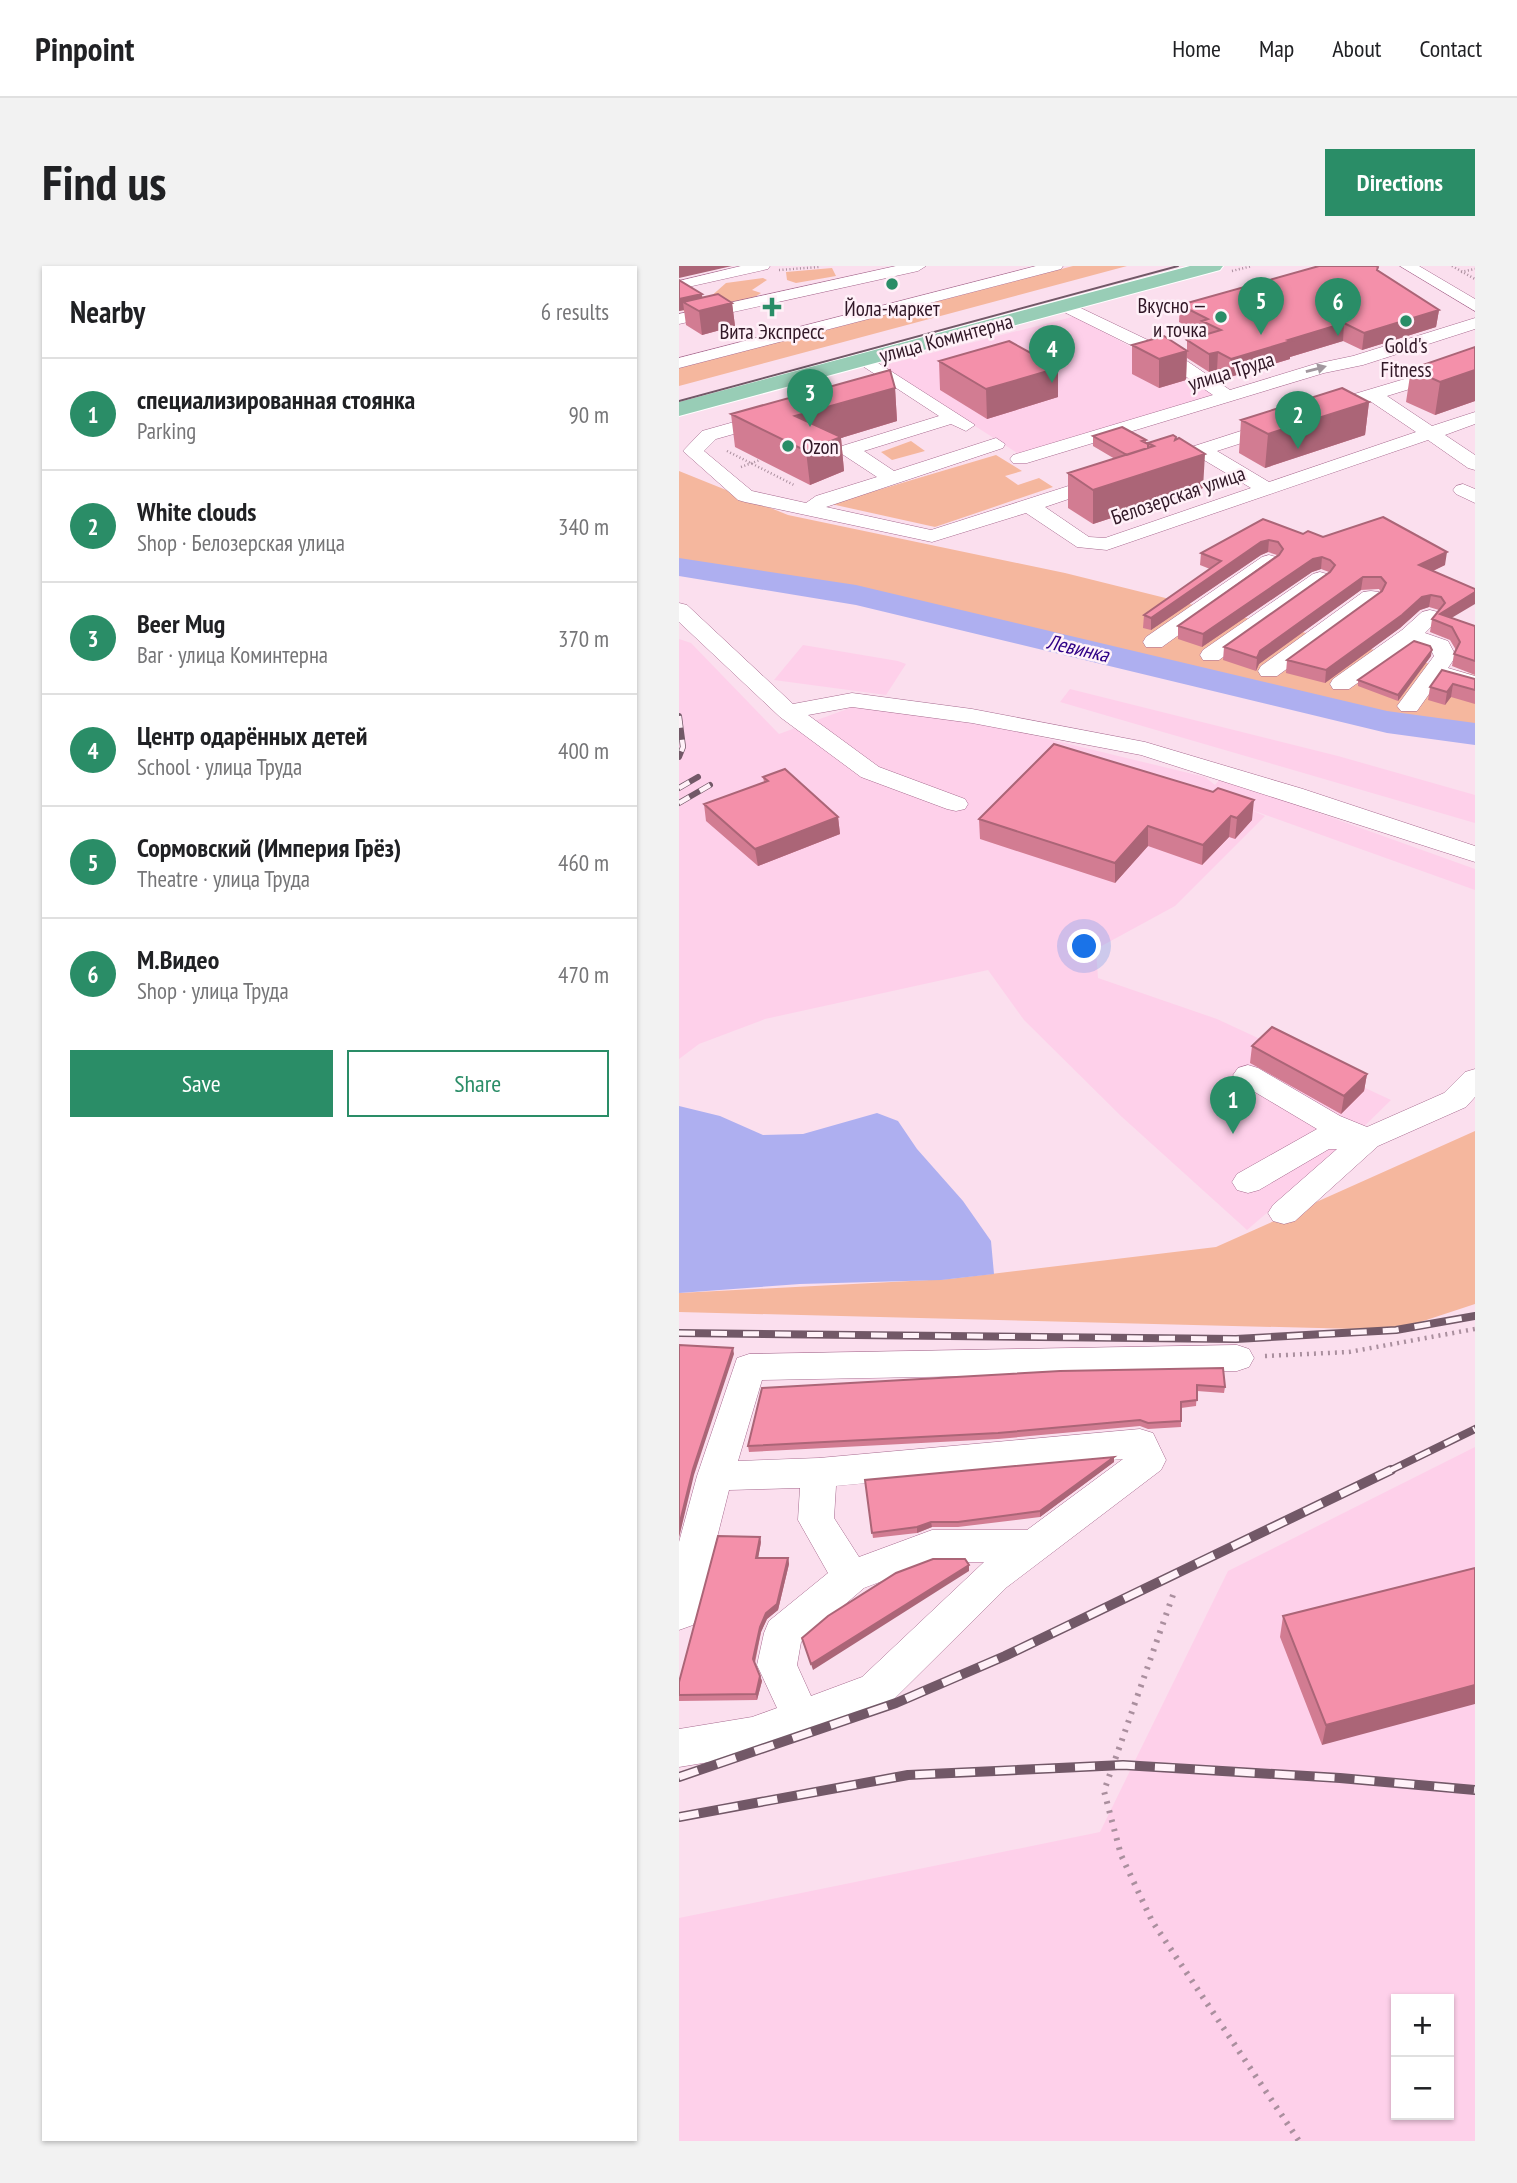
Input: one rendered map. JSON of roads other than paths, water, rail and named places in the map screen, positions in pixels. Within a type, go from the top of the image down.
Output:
[{"type":"main road","name":"улица Коминтерна","points":[[679,409],[1213,266]]},
{"type":"street","points":[[680,285],[762,266]]},
{"type":"street","points":[[679,319],[918,266]]},
{"type":"street","points":[[679,363],[1055,266]]},
{"type":"street","points":[[1413,269],[1453,266]]},
{"type":"street","points":[[1413,269],[1475,306]]},
{"type":"street","points":[[980,271],[997,281]]},
{"type":"street","points":[[679,304],[703,298],[680,285]]},
{"type":"street","points":[[1066,306],[1169,356],[1227,396]]},
{"type":"street","name":"улица Труда","points":[[1020,459],[1266,384],[1397,349],[1456,327],[1475,323]]},
{"type":"street","points":[[679,343],[699,358]]},
{"type":"street","points":[[864,359],[1070,491]]},
{"type":"street","name":"Белозерская улица","points":[[1029,506],[1203,450],[1301,411],[1374,395],[1475,363]]},
{"type":"street","points":[[874,388],[899,382]]},
{"type":"street","points":[[1266,384],[1301,411]]},
{"type":"street","points":[[1374,395],[1427,433],[1470,455]]},
{"type":"street","points":[[797,410],[709,435],[693,451],[745,496],[816,505],[932,536],[1029,506]]},
{"type":"street","points":[[892,478],[849,450],[954,417]]},
{"type":"street","name":"Белозерская улица","points":[[1029,506],[1084,543],[1107,544],[1475,418]]},
{"type":"street","points":[[816,505],[996,444]]},
{"type":"street","points":[[1203,450],[1265,488]]},
{"type":"street","points":[[1154,642],[1269,561]]},
{"type":"street","points":[[1211,655],[1319,578]]},
{"type":"street","points":[[1269,671],[1371,597]]},
{"type":"street","points":[[679,610],[788,712],[870,772],[956,804]]},
{"type":"street","points":[[1341,684],[1410,635],[1430,617]]},
{"type":"street","points":[[1409,706],[1445,656],[1440,646],[1410,635]]},
{"type":"street","points":[[1434,671],[1475,683]]},
{"type":"street","points":[[788,712],[852,700],[972,716],[1145,749],[1294,794],[1475,855]]},
{"type":"street","points":[[1248,1075],[1329,1123],[1367,1139]]},
{"type":"street","points":[[1284,1213],[1367,1139],[1455,1100],[1475,1079]]},
{"type":"street","points":[[1248,1182],[1324,1138],[1367,1139]]},
{"type":"street","points":[[679,1613],[715,1476],[749,1367],[1237,1358]]},
{"type":"street","points":[[679,1748],[752,1737],[876,1690],[994,1576],[1148,1460],[1140,1443],[819,1473],[715,1476]]},
{"type":"street","points":[[819,1473],[816,1520],[851,1577]]},
{"type":"street","points":[[801,1718],[777,1665],[783,1633],[851,1577],[932,1546],[1034,1546]]},
{"type":"water","points":[[679,1106],[720,1116],[763,1135],[803,1134],[877,1113],[898,1121],[917,1149],[963,1201],[991,1241],[994,1274],[941,1280],[800,1284],[679,1293]]},
{"type":"waterway","name":"Левинка","points":[[679,567],[856,595],[1387,722],[1475,734]]},
{"type":"tram line","points":[[679,401],[1178,266]]},
{"type":"railway","points":[[679,716],[683,747],[679,757]]},
{"type":"railway","points":[[679,788],[698,777]]},
{"type":"railway","points":[[679,803],[710,785]]},
{"type":"railway","points":[[679,1333],[1236,1339],[1396,1330],[1475,1316]]},
{"type":"railway","points":[[1387,1472],[1475,1429]]},
{"type":"railway","points":[[679,1777],[896,1703],[1005,1656],[1391,1470]]},
{"type":"railway","points":[[679,1817],[908,1775],[1123,1765],[1340,1778],[1475,1790]]},
{"type":"place","name":"Йола-маркет","points":[[892,284]]},
{"type":"place","name":"Вита Экспресс","points":[[772,307]]},
{"type":"place","name":"Вкусно — и точка","points":[[1221,317]]},
{"type":"place","name":"Gold's Fitness","points":[[1406,321]]},
{"type":"place","name":"Сормовский (Империя Грёз)","points":[[1261,335]]},
{"type":"place","name":"М.Видео","points":[[1338,336]]},
{"type":"place","name":"Центр одарённых детей","points":[[1052,383]]},
{"type":"place","name":"Beer Mug","points":[[810,427]]},
{"type":"place","name":"Ozon","points":[[788,446]]},
{"type":"place","name":"White clouds","points":[[1298,449]]},
{"type":"place","name":"специализированная стоянка","points":[[1233,1134]]}]
